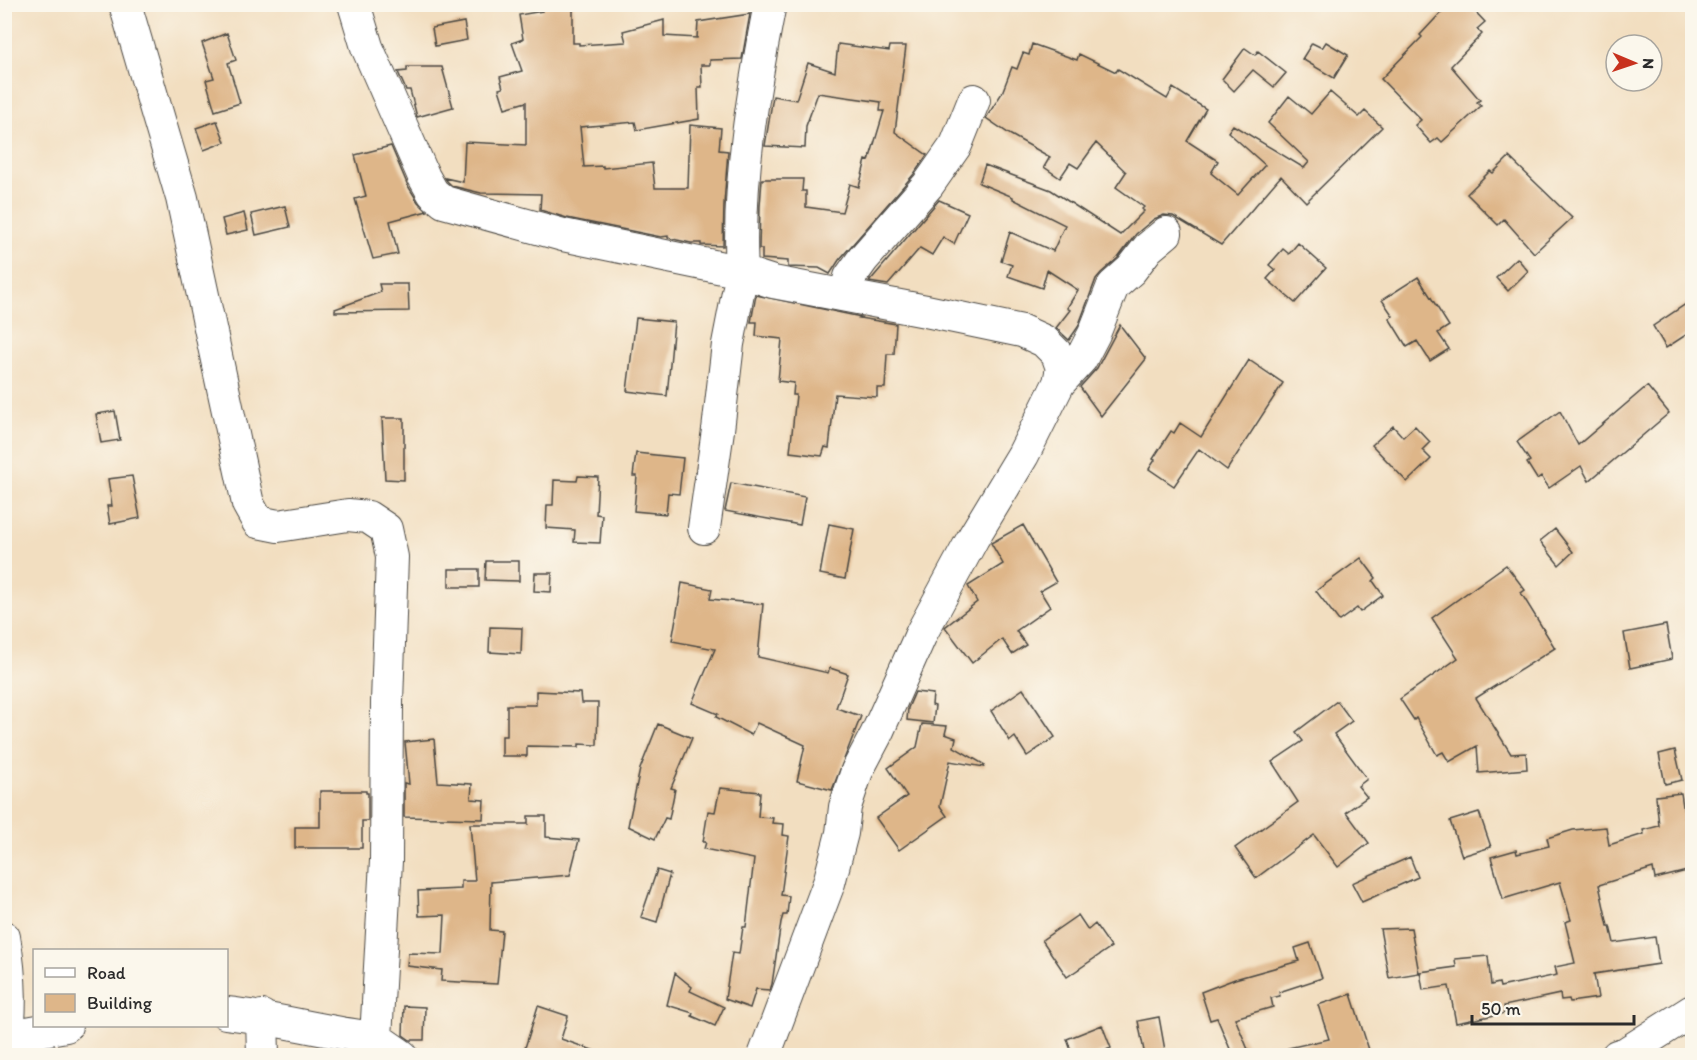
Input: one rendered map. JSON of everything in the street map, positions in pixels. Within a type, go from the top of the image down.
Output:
[{"type":"street","points":[[125,4],[182,198],[248,504],[258,522],[278,526],[348,515],[368,517],[386,529],[392,557],[387,702],[386,861],[376,1038]]},
{"type":"street","points":[[354,4],[367,47],[424,177],[433,193],[444,202],[563,235],[742,272],[773,282],[1022,331],[1044,341],[1057,354],[1062,368],[1059,383],[1023,456],[973,538],[922,632],[876,735],[857,771],[845,807],[842,833],[829,883],[764,1056]]},
{"type":"street","points":[[704,528],[728,344],[742,272],[740,232],[747,155],[760,57],[770,4]]},
{"type":"street","points":[[845,295],[850,277],[863,259],[928,185],[956,145],[974,100]]},
{"type":"street","points":[[1059,383],[1081,358],[1094,334],[1113,286],[1131,270],[1148,248],[1166,233]]},
{"type":"street","points":[[4,937],[10,976],[6,1043],[62,1027]]},
{"type":"street","points":[[1617,1056],[1626,1053],[1692,1011]]},
{"type":"street","points":[[228,1013],[262,1016],[343,1034],[376,1038],[402,1056]]},
{"type":"street","points":[[262,1016],[263,1056]]},
{"type":"building","points":[[542,4],[573,4],[573,43],[579,43],[579,45],[626,42],[623,31],[664,20],[664,36],[697,38],[698,22],[750,14],[742,59],[710,60],[710,65],[701,65],[702,87],[698,87],[699,119],[637,130],[635,122],[580,127],[584,167],[603,166],[603,168],[652,163],[655,188],[688,188],[690,125],[721,128],[719,150],[728,151],[723,246],[701,245],[701,243],[668,238],[668,236],[661,237],[567,218],[540,210],[541,194],[481,193],[452,186],[447,181],[445,178],[463,182],[465,142],[526,145],[526,102],[505,108],[499,89],[503,88],[500,77],[522,71],[512,43],[523,39],[519,15],[542,11]]},
{"type":"building","points":[[1449,4],[1468,4],[1485,22],[1477,29],[1482,34],[1451,66],[1480,100],[1477,102],[1481,106],[1442,142],[1438,138],[1431,143],[1415,125],[1421,120],[1381,79],[1422,37],[1420,35]]},
{"type":"building","points":[[464,22],[467,40],[435,46],[432,28]]},
{"type":"building","points":[[227,33],[236,60],[228,63],[240,103],[215,111],[206,80],[214,78],[202,43]]},
{"type":"building","points":[[1326,42],[1348,55],[1334,78],[1302,59],[1312,43],[1322,48]]},
{"type":"building","points":[[838,44],[889,51],[890,46],[906,46],[895,132],[927,155],[914,174],[839,260],[830,274],[819,268],[788,267],[788,261],[762,259],[762,249],[759,249],[760,206],[762,179],[803,179],[802,191],[806,191],[806,207],[842,212],[850,184],[859,187],[884,111],[880,111],[881,102],[818,93],[806,126],[805,148],[765,146],[773,96],[796,100],[808,63],[835,72]]},
{"type":"building","points":[[1032,44],[1077,60],[1079,54],[1116,72],[1118,69],[1167,99],[1173,88],[1206,109],[1187,141],[1218,161],[1211,173],[1238,195],[1265,165],[1228,132],[1233,125],[1304,168],[1309,162],[1268,123],[1289,96],[1311,114],[1330,92],[1359,117],[1365,111],[1382,127],[1306,202],[1281,176],[1221,245],[1173,216],[1164,215],[1154,219],[1136,234],[1118,258],[1096,279],[1078,327],[1069,340],[1056,328],[1070,310],[1067,308],[1078,290],[1047,270],[1042,288],[1008,276],[1012,265],[1001,261],[1010,232],[1053,251],[1065,225],[1013,197],[979,183],[985,165],[1051,190],[1120,235],[1144,211],[1142,209],[1144,207],[1116,187],[1126,172],[1096,143],[1078,168],[1070,163],[1060,178],[1044,167],[1050,157],[986,118],[1002,93],[1012,67],[1017,69],[1023,53],[1029,55]]},
{"type":"building","points":[[1245,48],[1255,55],[1258,51],[1286,73],[1274,87],[1253,70],[1234,91],[1222,79]]},
{"type":"building","points":[[407,67],[442,67],[453,107],[417,117],[410,90],[406,90],[398,72],[407,71]]},
{"type":"building","points":[[217,121],[225,142],[204,150],[196,128]]},
{"type":"building","points":[[391,146],[408,186],[427,211],[390,221],[398,254],[373,259],[355,199],[366,196],[355,155]]},
{"type":"building","points":[[1509,157],[1572,218],[1534,253],[1504,219],[1498,225],[1467,194],[1490,171],[1493,173]]},
{"type":"building","points":[[939,200],[968,213],[954,244],[943,237],[932,255],[920,248],[888,285],[869,282]]},
{"type":"building","points":[[285,206],[290,227],[256,235],[251,214]]},
{"type":"building","points":[[244,213],[248,230],[226,235],[222,219]]},
{"type":"building","points":[[1298,243],[1326,268],[1295,303],[1267,279],[1275,270],[1269,265],[1283,249],[1289,254]]},
{"type":"building","points":[[1517,258],[1528,271],[1508,291],[1496,278]]},
{"type":"building","points":[[1418,277],[1449,326],[1438,333],[1449,349],[1430,361],[1417,341],[1407,347],[1389,318],[1393,316],[1382,300]]},
{"type":"building","points":[[379,284],[408,284],[409,311],[335,312],[335,309],[381,292]]},
{"type":"building","points":[[756,295],[896,324],[894,354],[887,354],[885,388],[877,388],[877,397],[835,394],[829,448],[825,447],[822,456],[790,452],[796,395],[793,395],[794,383],[778,381],[782,339],[756,336],[757,322],[751,322]]},
{"type":"building","points":[[1692,300],[1692,331],[1666,348],[1653,326]]},
{"type":"building","points":[[636,318],[674,322],[667,396],[627,391]]},
{"type":"building","points":[[1120,325],[1146,359],[1101,416],[1080,387],[1097,368]]},
{"type":"building","points":[[1249,360],[1283,383],[1227,470],[1199,449],[1174,486],[1149,469],[1171,431],[1174,433],[1180,423],[1201,437]]},
{"type":"building","points":[[1647,386],[1669,413],[1589,481],[1581,466],[1549,488],[1541,476],[1537,479],[1527,463],[1530,461],[1517,442],[1560,411],[1578,445]]},
{"type":"building","points":[[115,411],[120,440],[101,443],[96,414]]},
{"type":"building","points":[[382,418],[404,418],[404,480],[385,479]]},
{"type":"building","points":[[1393,426],[1403,437],[1415,426],[1430,442],[1422,450],[1431,459],[1407,482],[1372,445]]},
{"type":"building","points":[[636,453],[683,458],[679,494],[668,493],[666,514],[634,511],[637,476],[633,476]]},
{"type":"building","points":[[132,476],[140,518],[110,524],[107,506],[112,506],[108,479]]},
{"type":"building","points":[[578,476],[598,477],[596,514],[602,515],[600,543],[574,542],[575,530],[546,528],[547,505],[553,505],[554,480],[577,481]]},
{"type":"building","points":[[731,483],[805,497],[800,525],[725,511]]},
{"type":"building","points":[[829,524],[854,529],[845,579],[820,574]]},
{"type":"building","points":[[1023,525],[1056,582],[1040,591],[1050,607],[1016,631],[1026,645],[1012,654],[1002,639],[972,663],[945,627],[977,602],[968,586],[1003,564],[991,543]]},
{"type":"building","points":[[1555,529],[1573,552],[1559,565],[1540,541]]},
{"type":"building","points":[[1361,558],[1376,578],[1373,581],[1383,595],[1360,612],[1357,608],[1339,621],[1316,591]]},
{"type":"building","points":[[486,561],[519,561],[519,581],[485,580]]},
{"type":"building","points":[[1506,565],[1525,590],[1521,593],[1555,648],[1476,698],[1511,754],[1526,753],[1527,769],[1479,773],[1477,746],[1449,762],[1443,752],[1437,755],[1416,718],[1414,720],[1400,699],[1458,658],[1432,618]]},
{"type":"building","points":[[449,569],[479,569],[479,587],[449,587]]},
{"type":"building","points":[[535,573],[552,573],[551,592],[534,591]]},
{"type":"building","points":[[682,583],[712,589],[710,599],[763,604],[758,657],[828,673],[830,668],[848,674],[836,708],[861,716],[832,790],[797,781],[805,745],[757,723],[751,735],[716,717],[718,714],[692,703],[715,649],[672,641]]},
{"type":"building","points":[[1666,625],[1672,659],[1630,668],[1624,633]]},
{"type":"building","points":[[490,627],[522,628],[521,654],[489,652]]},
{"type":"building","points":[[1023,689],[1055,737],[1027,756],[1015,737],[1010,741],[991,711]]},
{"type":"building","points":[[536,691],[580,693],[581,703],[598,703],[597,745],[527,746],[527,756],[502,756],[502,736],[507,736],[507,705],[536,705]]},
{"type":"building","points":[[915,692],[933,694],[932,705],[935,706],[933,723],[907,720],[908,708]]},
{"type":"building","points":[[1337,701],[1352,721],[1334,734],[1367,779],[1358,786],[1367,797],[1346,812],[1369,843],[1338,867],[1314,835],[1256,878],[1235,848],[1298,802],[1272,762],[1303,741],[1296,732]]},
{"type":"building","points":[[658,724],[692,738],[671,788],[675,789],[669,819],[665,818],[655,839],[628,826],[640,769]]},
{"type":"building","points":[[922,724],[947,726],[945,734],[956,738],[954,747],[985,765],[984,767],[950,761],[940,806],[947,816],[899,850],[876,818],[907,796],[888,768],[917,747]]},
{"type":"building","points":[[434,739],[438,782],[472,784],[471,799],[484,800],[483,819],[404,817],[404,783],[409,784],[405,742]]},
{"type":"building","points":[[1675,750],[1682,780],[1665,784],[1659,754]]},
{"type":"building","points":[[720,788],[760,792],[758,817],[773,818],[772,823],[784,824],[783,835],[789,836],[781,895],[789,896],[787,915],[783,915],[781,922],[772,984],[770,990],[756,989],[750,1008],[725,999],[732,953],[739,954],[743,927],[746,927],[754,859],[704,849],[706,842],[703,842],[708,811],[715,812]]},
{"type":"building","points":[[320,791],[366,791],[368,793],[368,821],[362,821],[362,848],[295,848],[295,827],[320,827]]},
{"type":"building","points":[[1681,793],[1685,820],[1692,819],[1692,849],[1688,849],[1691,870],[1655,879],[1653,868],[1599,885],[1614,943],[1655,937],[1659,964],[1594,974],[1598,998],[1570,1002],[1569,999],[1561,1000],[1560,994],[1504,1006],[1505,1013],[1456,1023],[1449,986],[1423,990],[1420,972],[1456,967],[1455,959],[1488,956],[1491,985],[1499,983],[1500,987],[1557,975],[1555,967],[1575,963],[1565,922],[1571,920],[1560,882],[1503,899],[1491,857],[1516,850],[1517,854],[1549,846],[1547,838],[1573,830],[1606,827],[1609,845],[1644,834],[1643,830],[1659,826],[1656,796]]},
{"type":"building","points":[[1479,812],[1491,847],[1462,856],[1450,821]]},
{"type":"building","points":[[528,816],[546,816],[546,837],[579,840],[570,875],[491,882],[490,930],[502,931],[497,984],[441,981],[442,970],[407,966],[408,953],[443,954],[445,915],[419,916],[418,891],[461,889],[461,881],[475,881],[470,824],[528,824]]},
{"type":"building","points":[[1410,857],[1418,877],[1362,902],[1352,883]]},
{"type":"building","points":[[657,870],[670,874],[657,922],[641,917]]},
{"type":"building","points":[[1078,915],[1088,930],[1095,924],[1111,947],[1067,977],[1042,940]]},
{"type":"building","points":[[1411,928],[1419,973],[1389,978],[1380,929]]},
{"type":"building","points":[[1310,943],[1322,978],[1279,992],[1280,996],[1271,998],[1273,1007],[1235,1018],[1249,1052],[1241,1056],[1233,1056],[1217,1018],[1210,1020],[1201,992],[1235,979],[1299,961],[1295,948]]},
{"type":"building","points":[[675,973],[692,987],[690,991],[724,1007],[715,1026],[692,1016],[693,1013],[667,1005]]},
{"type":"building","points":[[1351,994],[1371,1056],[1289,1056],[1288,1048],[1329,1039],[1318,1005]]},
{"type":"building","points":[[404,1006],[425,1007],[424,1040],[410,1040],[403,1035]]},
{"type":"building","points":[[538,1006],[568,1016],[561,1039],[601,1053],[600,1056],[537,1056],[524,1051]]},
{"type":"building","points":[[1159,1017],[1166,1056],[1145,1056],[1138,1021]]},
{"type":"building","points":[[1102,1025],[1111,1048],[1092,1056],[1073,1056],[1067,1039]]}]
